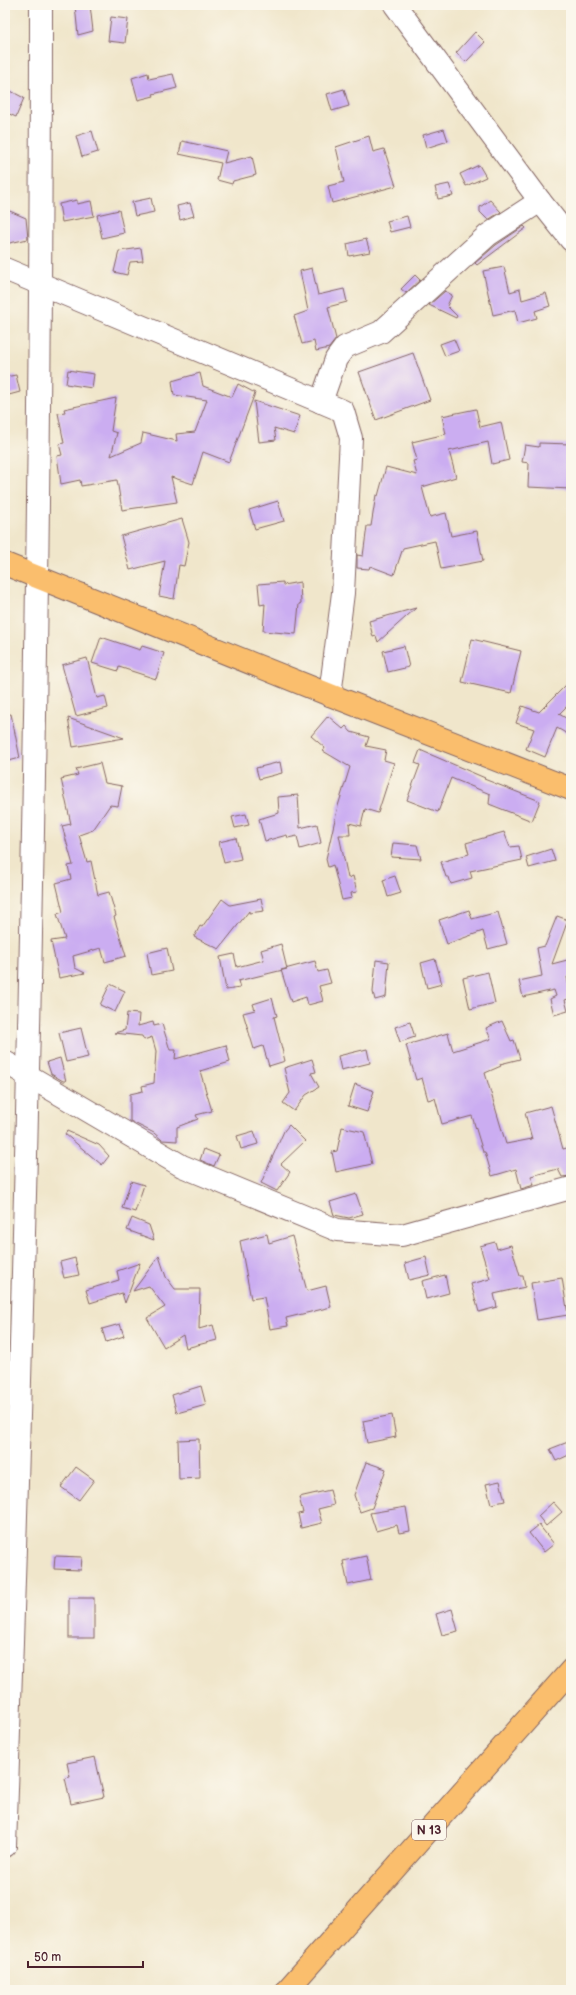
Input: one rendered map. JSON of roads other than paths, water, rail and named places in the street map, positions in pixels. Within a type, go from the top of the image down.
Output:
[{"type":"main road","points":[[5,564],[330,695],[571,789]]},
{"type":"main road","name":"N 13","points":[[286,1990],[571,1670]]},
{"type":"street","points":[[5,1846],[17,1496],[38,578],[41,285],[41,5]]},
{"type":"street","points":[[395,5],[540,201],[571,240]]},
{"type":"street","points":[[321,402],[336,358],[345,347],[381,332],[488,235],[540,201]]},
{"type":"street","points":[[5,269],[343,411],[351,438],[343,593],[330,695]]},
{"type":"street","points":[[5,1062],[182,1166],[337,1230],[402,1235],[571,1188]]}]
